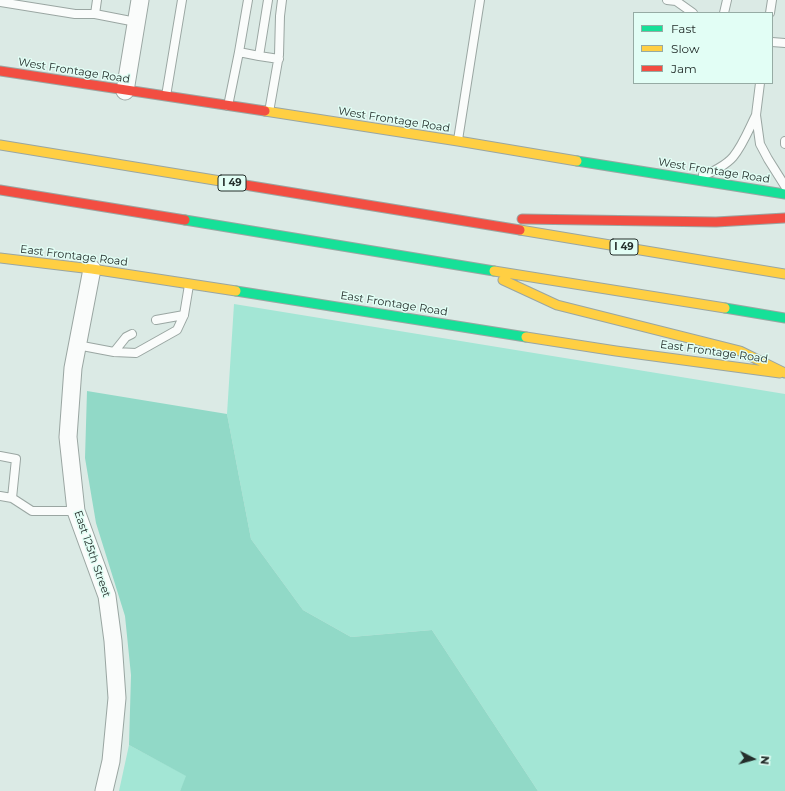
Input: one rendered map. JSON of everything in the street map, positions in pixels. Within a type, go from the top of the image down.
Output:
[{"type":"main road","name":"West Frontage Road","points":[[0,71],[458,141],[785,194]]},
{"type":"main road","name":"I 49","points":[[0,145],[785,274]]},
{"type":"main road","points":[[0,190],[785,318]]},
{"type":"main road","points":[[464,221],[522,220],[716,222],[785,218]]},
{"type":"main road","name":"East Frontage Road","points":[[0,258],[92,269],[616,351],[785,373]]},
{"type":"main road","points":[[480,269],[557,305],[740,351],[785,373]]},
{"type":"street","points":[[125,91],[140,0]]},
{"type":"street","name":"East 125th Street","points":[[92,269],[73,368],[68,438],[76,511],[107,596],[113,641],[117,698],[111,761],[104,791]]},
{"type":"lane","points":[[94,14],[97,0]]},
{"type":"lane","points":[[166,97],[182,0]]},
{"type":"lane","points":[[228,107],[248,0]]},
{"type":"lane","points":[[259,56],[268,0]]},
{"type":"lane","points":[[269,113],[279,59],[282,0]]},
{"type":"lane","points":[[458,141],[480,0]]},
{"type":"lane","points":[[667,0],[686,4],[692,12]]},
{"type":"lane","points":[[724,12],[727,0]]},
{"type":"lane","points":[[770,12],[772,0]]},
{"type":"lane","points":[[0,2],[75,14],[94,14],[136,22]]},
{"type":"lane","points":[[773,42],[785,44]]},
{"type":"lane","points":[[238,52],[279,59]]},
{"type":"lane","points":[[760,84],[756,115],[760,144],[785,186]]},
{"type":"lane","points":[[686,179],[711,173],[732,158],[743,141],[756,115]]},
{"type":"lane","points":[[77,345],[114,352],[136,353],[177,330],[184,315],[189,284]]},
{"type":"lane","points":[[156,320],[184,315]]},
{"type":"lane","points":[[114,352],[126,337],[132,334]]},
{"type":"lane","points":[[0,456],[16,459],[12,498]]},
{"type":"lane","points":[[0,496],[12,498],[32,510],[76,511]]},
{"type":"green space","points":[[234,304],[785,394],[785,791],[538,791],[432,630],[351,637],[303,610],[251,539],[227,414]]},
{"type":"green space","points":[[87,391],[227,414],[251,539],[303,610],[351,637],[432,630],[538,791],[180,791],[186,776],[129,745],[131,675],[125,616],[96,523],[85,458]]},
{"type":"green space","points":[[129,745],[187,776],[180,791],[119,791]]},
{"type":"traffic: fast","points":[[577,161],[785,194]]},
{"type":"traffic: fast","points":[[185,220],[494,271]]},
{"type":"traffic: fast","points":[[236,291],[526,337]]},
{"type":"traffic: fast","points":[[725,308],[785,318]]},
{"type":"traffic: slow","points":[[265,111],[577,161]]},
{"type":"traffic: slow","points":[[0,145],[245,185]]},
{"type":"traffic: slow","points":[[520,230],[785,274]]},
{"type":"traffic: slow","points":[[0,258],[92,269],[236,291]]},
{"type":"traffic: slow","points":[[494,271],[725,308]]},
{"type":"traffic: slow","points":[[503,280],[557,305],[740,351],[785,373]]},
{"type":"traffic: slow","points":[[526,337],[616,351],[780,373]]},
{"type":"traffic: jam","points":[[0,71],[265,111]]},
{"type":"traffic: jam","points":[[245,185],[520,230]]},
{"type":"traffic: jam","points":[[0,190],[185,220]]},
{"type":"traffic: jam","points":[[522,219],[716,222],[785,218]]}]
